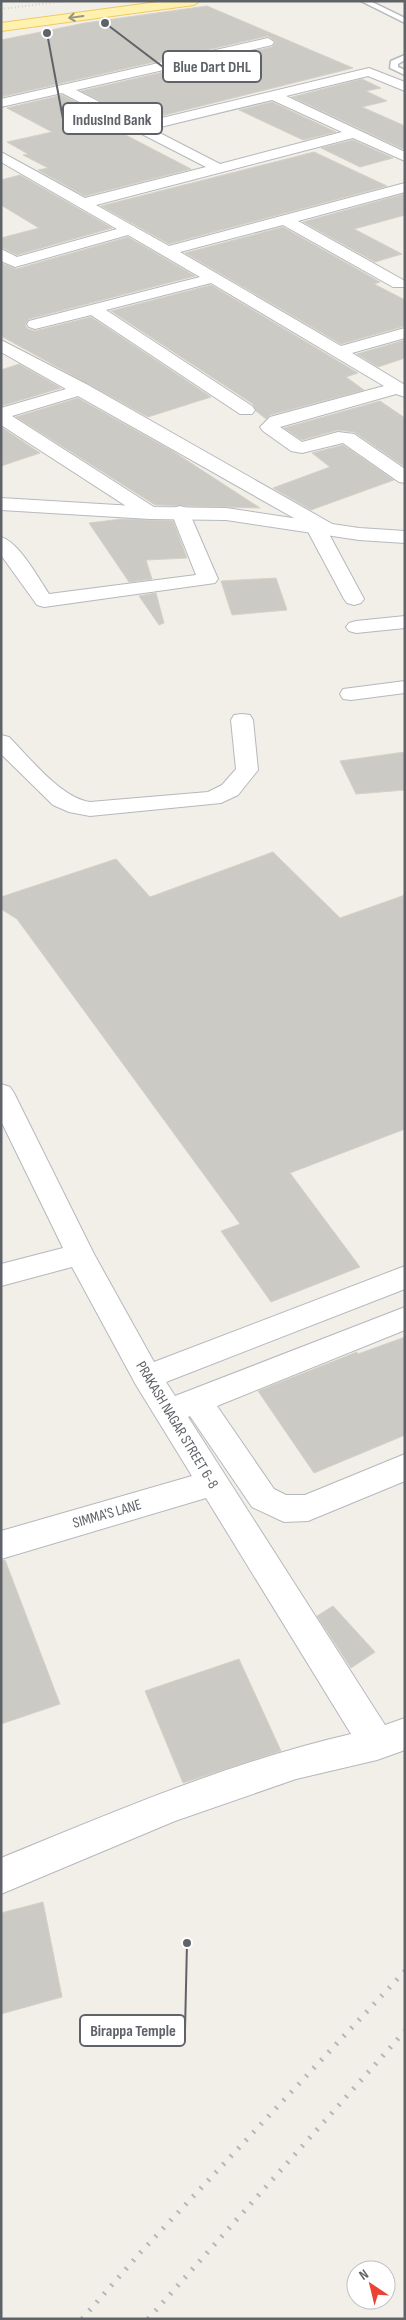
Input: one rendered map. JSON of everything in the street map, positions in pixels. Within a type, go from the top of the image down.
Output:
[{"type":"main road","points":[[1,27],[194,1]]},
{"type":"street","points":[[1,103],[268,42]]},
{"type":"street","points":[[139,128],[369,72],[405,87]]},
{"type":"street","points":[[62,88],[218,168]]},
{"type":"street","points":[[273,95],[405,157]]},
{"type":"street","points":[[85,203],[356,133]]},
{"type":"street","points":[[1,156],[168,251],[339,352],[395,390],[405,407]]},
{"type":"street","points":[[168,251],[405,187]]},
{"type":"street","points":[[284,219],[399,284]]},
{"type":"street","points":[[6,261],[129,230]]},
{"type":"street","points":[[35,324],[213,278]]},
{"type":"street","points":[[93,309],[246,410]]},
{"type":"street","points":[[339,352],[405,333]]},
{"type":"street","points":[[1,345],[82,389],[322,528],[354,599]]},
{"type":"street","points":[[1,415],[82,389]]},
{"type":"street","points":[[395,390],[276,421],[269,427],[297,447],[338,437],[348,438],[405,478]]},
{"type":"street","points":[[1,415],[150,513]]},
{"type":"street","points":[[1,504],[150,513],[226,514],[359,534],[405,537]]},
{"type":"street","points":[[5,554],[44,601],[208,579],[180,512]]},
{"type":"street","points":[[356,627],[405,622]]},
{"type":"street","points":[[350,694],[405,687]]},
{"type":"street","points":[[1,742],[61,800],[77,807],[90,809],[213,798],[230,790],[247,770],[242,720]]},
{"type":"street","name":"PRAKASH NAGAR STREET 6-8","points":[[1,1093],[80,1254],[147,1377],[183,1406],[212,1483],[391,1739]]},
{"type":"street","points":[[1,1275],[80,1254]]},
{"type":"street","points":[[147,1377],[405,1277]]},
{"type":"street","points":[[405,1318],[183,1406],[263,1498],[292,1511],[308,1508],[405,1467]]},
{"type":"street","name":"SIMMA'S LANE","points":[[1,1545],[212,1483]]},
{"type":"street","points":[[1,1876],[169,1806],[296,1763],[391,1739]]},
{"type":"lane","points":[[364,1],[405,21]]},
{"type":"lane","points":[[405,57],[394,63],[394,68],[405,74]]},
{"type":"building","points":[[207,6],[353,68],[141,121],[81,91],[272,47],[276,42],[268,36],[1,97],[1,40],[85,23]]},
{"type":"building","points":[[362,79],[381,88],[366,91],[387,101],[362,107],[405,126],[405,150],[292,97]]},
{"type":"building","points":[[62,95],[125,127],[116,130],[191,169],[85,196],[38,170],[48,168],[23,155],[28,154],[7,142],[52,132],[7,108]]},
{"type":"building","points":[[272,102],[336,132],[303,140],[239,110]]},
{"type":"building","points":[[353,140],[393,158],[360,167],[321,148]]},
{"type":"building","points":[[314,152],[387,186],[169,244],[101,206]]},
{"type":"building","points":[[20,175],[112,228],[17,255],[1,247],[1,238],[39,228],[1,205],[1,180]]},
{"type":"building","points":[[404,194],[405,215],[354,229],[402,254],[375,262],[303,222]]},
{"type":"building","points":[[283,227],[380,282],[374,284],[405,300],[405,326],[341,344],[185,253]]},
{"type":"building","points":[[128,237],[195,276],[29,319],[25,325],[28,329],[35,331],[91,317],[211,397],[148,417],[1,336],[1,263],[16,269]]},
{"type":"building","points":[[211,285],[358,373],[346,377],[364,390],[270,415],[266,419],[256,411],[253,404],[111,311]]},
{"type":"building","points":[[405,340],[405,358],[378,367],[357,354]]},
{"type":"building","points":[[19,364],[61,388],[1,406],[1,370]]},
{"type":"building","points":[[78,398],[174,452],[260,508],[155,505],[16,417]]},
{"type":"building","points":[[380,401],[405,418],[405,467],[354,432],[338,430],[302,440],[284,428]]},
{"type":"building","points":[[1,427],[40,453],[1,466]]},
{"type":"building","points":[[343,445],[394,480],[311,510],[273,488],[330,467],[312,453]]},
{"type":"building","points":[[122,519],[173,521],[187,558],[146,560],[152,579],[129,582],[89,523]]},
{"type":"building","points":[[276,578],[287,610],[232,615],[221,581]]},
{"type":"building","points":[[156,593],[164,623],[159,625],[139,596]]},
{"type":"building","points":[[405,752],[405,790],[356,794],[340,761]]},
{"type":"building","points":[[273,852],[340,918],[405,895],[405,1129],[290,1173],[360,1267],[271,1302],[221,1231],[240,1224],[17,919],[1,909],[1,897],[116,859],[150,897]]},
{"type":"building","points":[[405,1337],[405,1435],[314,1473],[258,1391],[357,1352],[358,1354]]},
{"type":"building","points":[[5,1560],[60,1704],[1,1724],[1,1561]]},
{"type":"building","points":[[333,1606],[375,1652],[351,1668],[317,1616]]},
{"type":"building","points":[[239,1659],[281,1751],[183,1783],[145,1691]]},
{"type":"building","points":[[43,1902],[62,1997],[1,2014],[1,1913]]},
{"type":"railway","points":[[1,9],[65,1]]},
{"type":"railway","points":[[82,2319],[140,2253],[405,1971]]},
{"type":"railway","points":[[148,2319],[405,2031]]},
{"type":"place","name":"Blue Dart DHL","points":[[105,23]]},
{"type":"place","name":"IndusInd Bank","points":[[47,33]]},
{"type":"place","name":"Birappa Temple","points":[[187,1943]]}]
